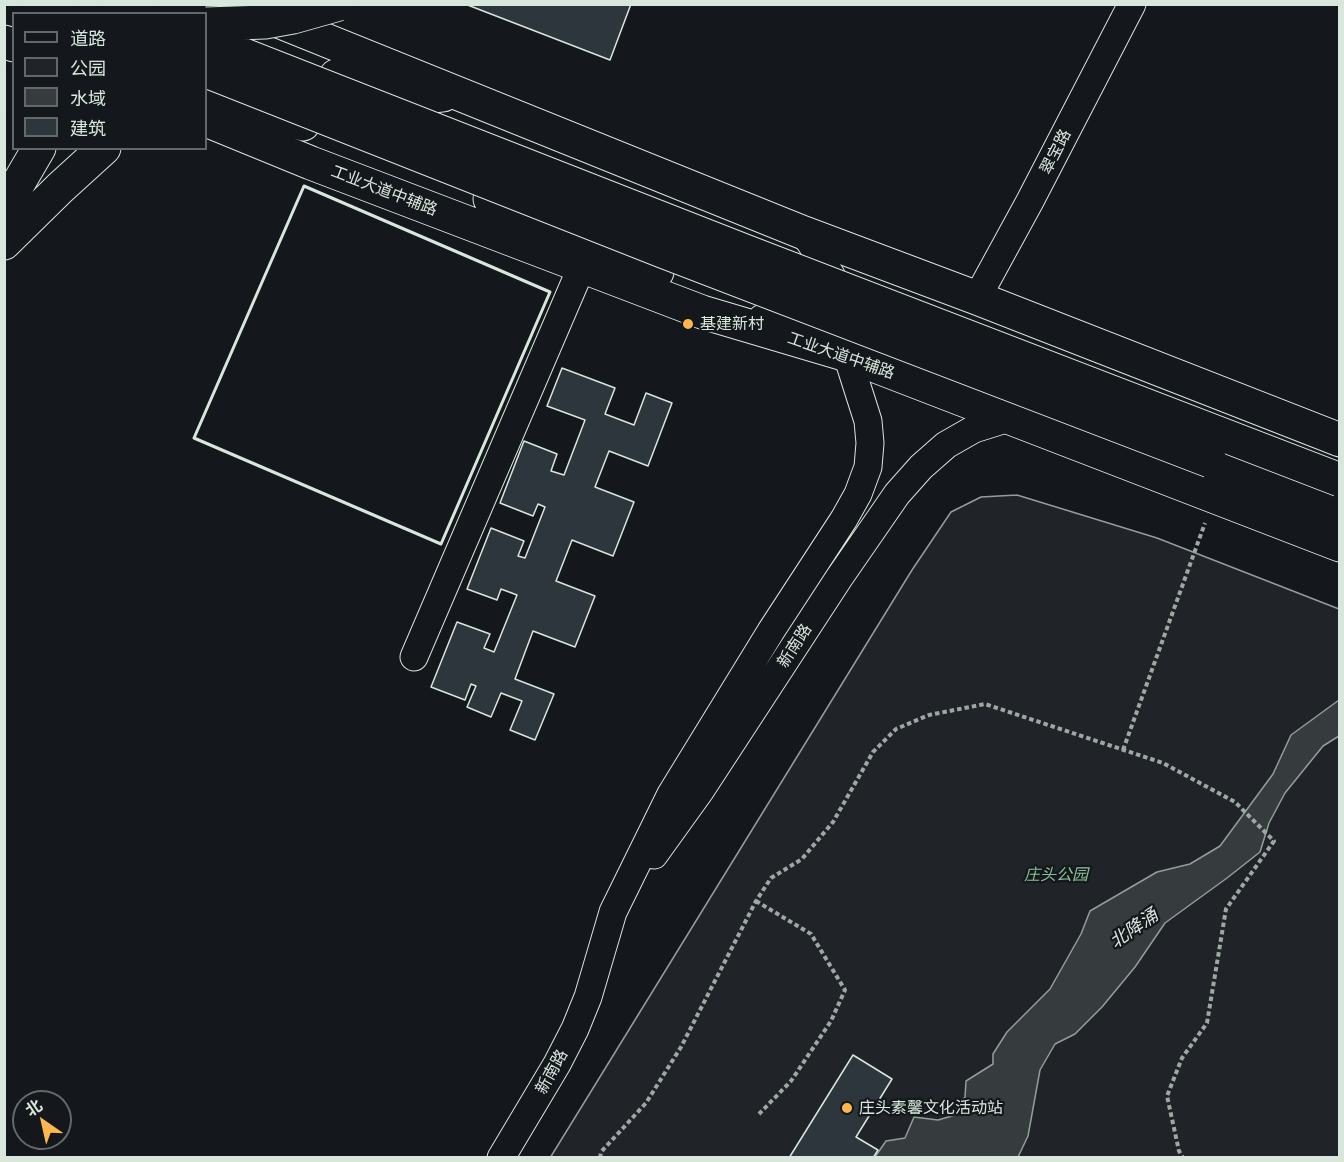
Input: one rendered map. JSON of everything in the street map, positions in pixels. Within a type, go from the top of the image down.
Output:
[{"type":"main road","points":[[38,4],[56,12]]},
{"type":"main road","points":[[115,4],[133,12]]},
{"type":"main road","points":[[123,4],[147,12]]},
{"type":"main road","points":[[236,4],[804,233],[977,297],[1340,440]]},
{"type":"main road","points":[[267,4],[302,31]]},
{"type":"main road","points":[[207,24],[265,22],[339,4]]},
{"type":"main road","points":[[207,32],[224,34],[353,83],[389,93],[427,97],[460,93]]},
{"type":"main road","points":[[207,40],[756,256],[1340,480]]},
{"type":"main road","points":[[207,71],[662,251],[1340,511]]},
{"type":"main road","points":[[4,99],[12,85]]},
{"type":"main road","points":[[207,106],[240,106],[280,116],[355,144],[495,201],[748,320]]},
{"type":"main road","name":"工业大道中辅路","points":[[207,120],[322,167],[702,312],[748,320],[847,355],[1340,545]]},
{"type":"main road","points":[[4,208],[38,150]]},
{"type":"main road","points":[[4,243],[102,150]]},
{"type":"street","name":"翠宝路","points":[[977,297],[1030,201],[1132,4]]},
{"type":"street","points":[[748,320],[823,322],[834,306],[837,297],[831,275],[804,233]]},
{"type":"street","points":[[414,657],[582,266]]},
{"type":"street","name":"新南路","points":[[501,1158],[557,1064],[575,1029],[588,997],[613,912],[671,794],[858,494],[868,467],[870,443],[868,421],[847,355]]},
{"type":"street","name":"新南路","points":[[613,912],[700,791],[839,578],[897,494],[921,467],[946,445],[974,429],[1009,418]]},
{"type":"path","points":[[1123,750],[1214,497]]},
{"type":"path","points":[[600,1158],[601,1152],[646,1103],[681,1047],[756,901],[771,878],[802,859],[833,822],[873,752],[896,729],[912,722],[929,715],[985,704],[1163,763],[1235,802],[1274,841],[1226,909],[1207,1023],[1182,1058],[1167,1096],[1179,1151],[1183,1158]]},
{"type":"path","points":[[756,901],[811,934],[845,990],[831,1021],[791,1080],[759,1114]]},
{"type":"green space","name":"庄头公园","points":[[1017,495],[1157,538],[1339,609],[1339,1157],[550,1158],[912,570],[951,512],[981,497]]},
{"type":"water","name":"北降涌","points":[[1339,700],[1339,736],[1323,746],[1285,793],[1269,823],[1260,852],[1165,923],[1135,967],[1102,1007],[1075,1034],[1055,1044],[1040,1070],[1028,1136],[1018,1157],[875,1157],[886,1141],[905,1138],[914,1117],[938,1120],[952,1116],[965,1097],[966,1081],[993,1064],[993,1054],[1007,1032],[1050,989],[1081,934],[1090,911],[1157,872],[1190,864],[1220,846],[1273,774],[1291,735]]},
{"type":"building","points":[[465,4],[631,4],[610,60]]},
{"type":"building","points":[[562,368],[615,388],[605,414],[634,425],[646,393],[672,403],[648,466],[609,451],[595,487],[634,502],[613,556],[572,540],[556,581],[595,596],[575,647],[533,631],[515,679],[554,694],[535,740],[510,730],[522,701],[501,693],[491,717],[467,707],[476,686],[471,684],[465,700],[431,687],[457,622],[490,634],[484,648],[494,652],[517,595],[501,589],[497,600],[467,589],[491,528],[524,541],[518,556],[525,558],[545,507],[538,504],[533,516],[500,503],[524,441],[557,454],[551,471],[564,475],[585,420],[547,406]]},
{"type":"building","name":"庄头素馨文化活动站","points":[[853,1055],[892,1079],[856,1137],[878,1150],[873,1158],[789,1158]]},
{"type":"wall","points":[[304,186],[550,292],[441,544],[194,438],[304,186]]},
{"type":"place","name":"基建新村","points":[[688,324]]},
{"type":"place","name":"庄头素馨文化活动站","points":[[847,1108]]}]
